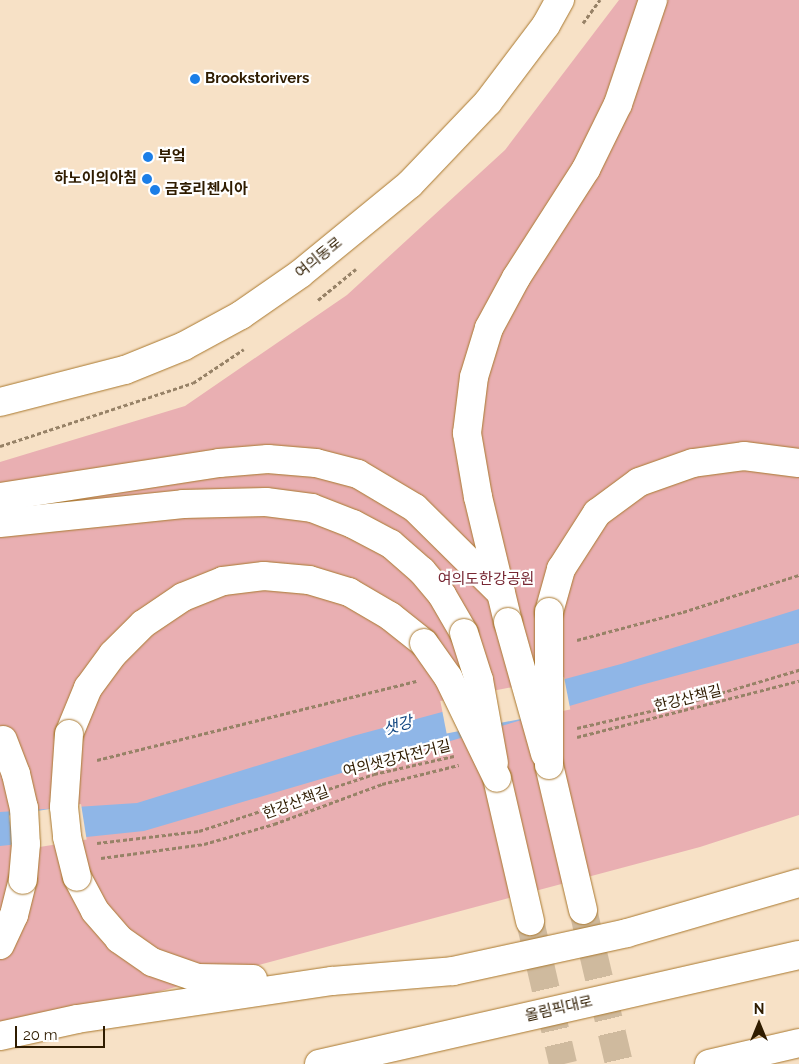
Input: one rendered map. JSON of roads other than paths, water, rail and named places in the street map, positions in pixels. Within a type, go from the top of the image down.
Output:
[{"type":"main road","name":"여의동로","points":[[0,402],[124,370],[184,346],[241,315],[300,274],[410,184],[482,108],[546,25],[560,0]]},
{"type":"main road","points":[[583,910],[549,765],[508,622],[478,497],[467,433],[474,377],[489,328],[516,278],[586,169],[618,104],[653,0]]},
{"type":"main road","points":[[549,765],[549,612],[561,569],[597,513],[638,482],[693,463],[744,456],[799,463]]},
{"type":"main road","points":[[0,497],[219,463],[268,459],[316,463],[358,474],[415,508],[502,593]]},
{"type":"main road","points":[[0,523],[122,508],[266,502],[312,508],[353,524],[391,544],[422,571],[442,595],[464,633],[479,680],[497,778],[530,921]]},
{"type":"main road","points":[[0,542],[230,514],[275,513],[353,524]]},
{"type":"main road","points":[[332,981],[198,978],[152,962],[118,939],[94,910],[77,877],[64,807],[69,734],[88,688],[118,648],[142,624],[183,597],[223,581],[282,578],[309,580],[349,592],[390,616],[424,643],[448,677],[497,778]]},
{"type":"main road","points":[[0,944],[14,915],[23,880],[26,844],[24,808],[16,774],[2,738]]},
{"type":"main road","points":[[729,906],[799,869]]},
{"type":"main road","points":[[0,1036],[114,1013],[332,981],[453,971],[627,933],[729,906],[799,883]]},
{"type":"main road","name":"올림픽대로","points":[[319,1064],[799,955]]},
{"type":"main road","points":[[709,1064],[799,1043]]},
{"type":"water","name":"샛강","points":[[799,609],[799,643],[641,685],[144,831],[0,846],[0,812],[137,803],[353,736],[621,664]]},
{"type":"tunnel","points":[[583,910],[619,1064]]},
{"type":"tunnel","points":[[530,921],[563,1064]]},
{"type":"place","name":"Brookstorivers","points":[[195,79]]},
{"type":"place","name":"부엌","points":[[148,157]]},
{"type":"place","name":"하노이의아침","points":[[147,179]]},
{"type":"place","name":"금호리첸시아","points":[[155,190]]},
{"type":"park label","name":"여의도한강공원","points":[[486,580]]}]
